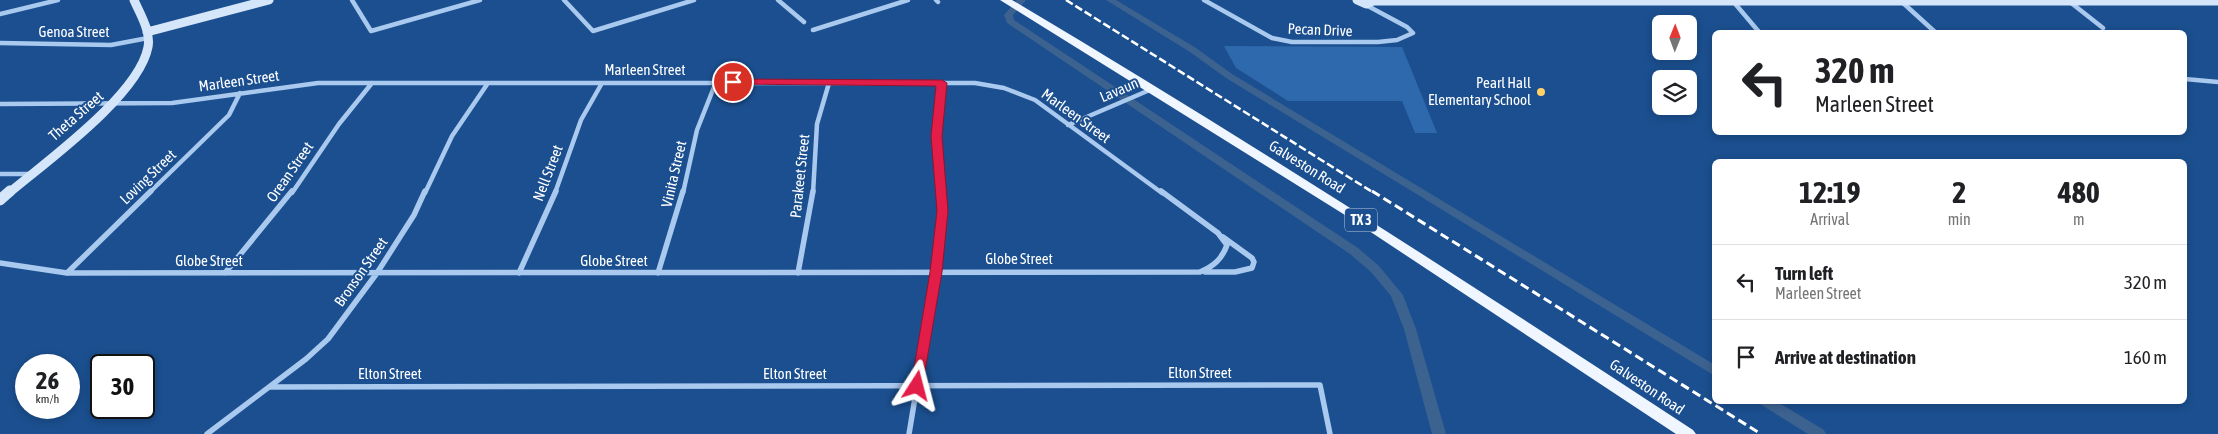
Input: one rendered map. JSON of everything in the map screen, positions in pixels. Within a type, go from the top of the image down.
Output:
[{"type":"main road","name":"Galveston Road","points":[[1004,0],[1467,287],[1688,434]]},
{"type":"street","points":[[0,14],[58,0]]},
{"type":"street","points":[[134,0],[147,35],[269,0]]},
{"type":"street","points":[[352,0],[371,31],[480,0]]},
{"type":"street","points":[[564,0],[592,31],[694,0]]},
{"type":"street","points":[[778,0],[804,22]]},
{"type":"street","points":[[812,30],[908,0]]},
{"type":"street","name":"Pecan Drive","points":[[1204,0],[1272,38],[1292,42],[1378,42],[1397,40],[1413,33],[1407,26],[1366,4]]},
{"type":"street","points":[[1357,0],[1366,4],[1398,1],[1566,0],[2218,1]]},
{"type":"street","points":[[1733,1],[1757,30]]},
{"type":"street","points":[[1901,1],[1933,30]]},
{"type":"street","points":[[2068,1],[2103,28]]},
{"type":"street","name":"Genoa Street","points":[[0,44],[111,45],[147,35]]},
{"type":"street","name":"Theta Street","points":[[0,200],[112,104],[141,68],[148,50],[147,35]]},
{"type":"street","points":[[2187,79],[2218,82]]},
{"type":"street","name":"Vinita Street","points":[[658,273],[679,209],[697,130],[716,82]]},
{"type":"street","name":"Orean Street","points":[[225,273],[285,202],[340,124],[372,83]]},
{"type":"street","name":"Bronson Street","points":[[207,434],[306,359],[328,339],[377,273],[414,214],[452,136],[488,83]]},
{"type":"street","name":"Nell Street","points":[[519,273],[558,186],[581,120],[602,83]]},
{"type":"street","name":"Parakeet Street","points":[[798,273],[813,197],[817,124],[829,83]]},
{"type":"street","points":[[909,434],[936,272],[942,211],[936,136],[942,83]]},
{"type":"street","name":"Marleen Street","points":[[0,104],[172,103],[318,84],[975,83],[1004,88],[1035,100],[1252,258],[1254,262],[1252,268],[1246,271],[1200,272]]},
{"type":"street","name":"Lavaun","points":[[1068,125],[1152,90]]},
{"type":"street","name":"Loving Street","points":[[67,273],[229,116],[240,94]]},
{"type":"street","points":[[0,174],[30,174]]},
{"type":"street","points":[[1200,272],[1214,267],[1223,257],[1227,245],[1218,233]]},
{"type":"street","name":"Globe Street","points":[[0,263],[67,273],[1200,272]]},
{"type":"street","name":"Elton Street","points":[[270,386],[1320,386],[1330,434]]},
{"type":"shaded area","points":[[1224,46],[1402,47],[1437,133],[1415,133],[1402,101],[1288,101],[1236,68]]},
{"type":"waterway","points":[[1022,0],[1008,15],[1010,21],[1354,251],[1375,269],[1397,295],[1410,329],[1439,434]]},
{"type":"waterway","points":[[1110,0],[1193,50],[1229,76],[1712,369]]},
{"type":"waterway","points":[[1770,404],[1819,434]]},
{"type":"railway","points":[[1066,0],[1374,193]]},
{"type":"railway","points":[[1372,191],[1712,403]]},
{"type":"railway","points":[[1713,404],[1761,434]]},
{"type":"place","name":"Pearl Hall Elementary School","points":[[1541,92]]},
{"type":"route","points":[[733,82],[942,83],[936,136],[942,211],[936,272],[917,386]]}]
